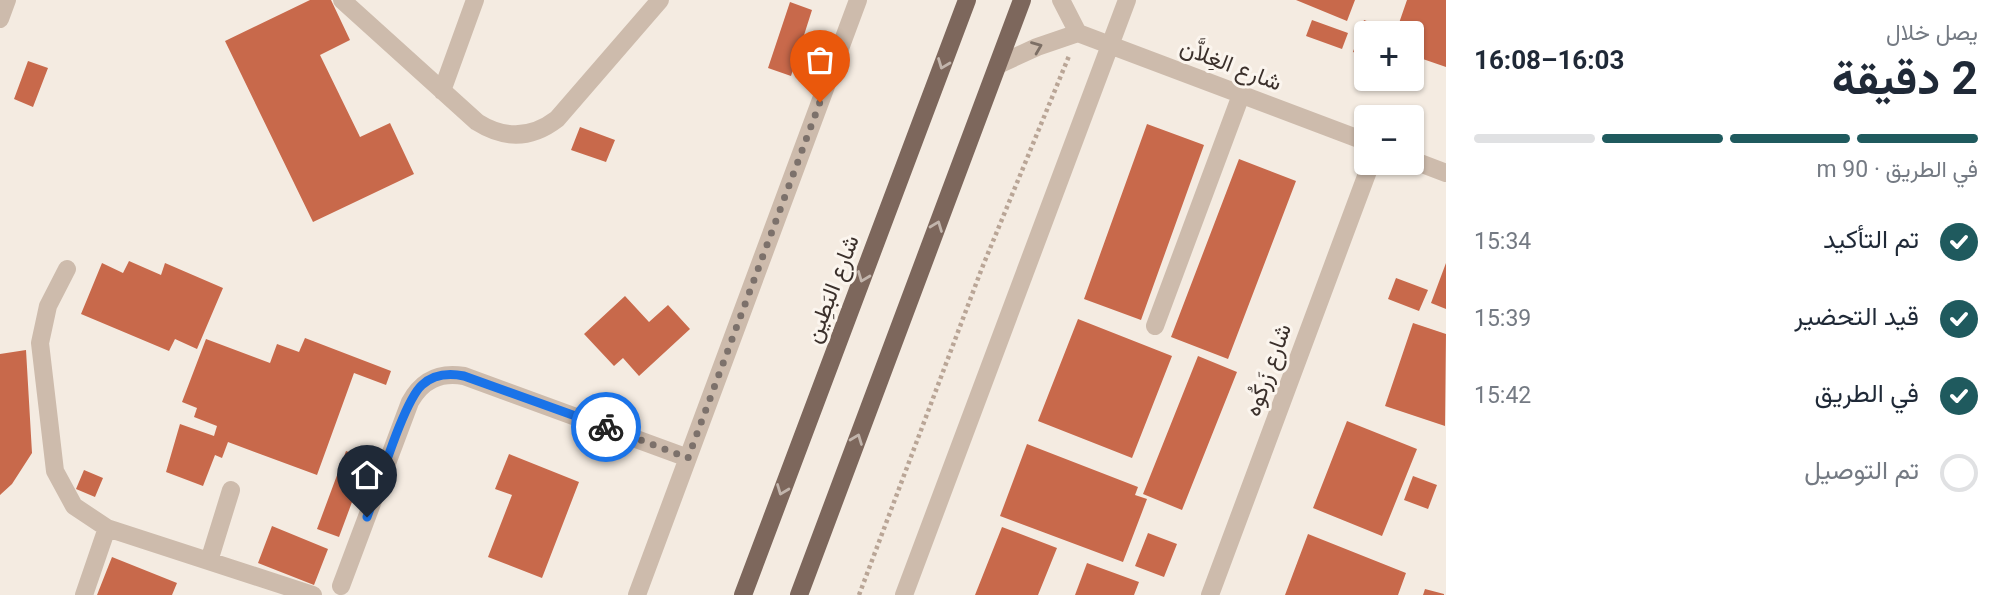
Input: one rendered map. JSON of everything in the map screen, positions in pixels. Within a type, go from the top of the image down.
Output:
[{"type":"main road","points":[[799,595],[1022,0]]},
{"type":"main road","name":"شارع البَطِين","points":[[743,595],[963,3]]},
{"type":"street","points":[[0,19],[7,0]]},
{"type":"street","points":[[342,0],[489,130],[518,136],[539,131],[557,119],[660,0]]},
{"type":"street","points":[[442,91],[475,0]]},
{"type":"street","points":[[638,595],[858,0]]},
{"type":"street","points":[[998,65],[1037,47],[1078,33],[1061,0]]},
{"type":"street","points":[[904,595],[1127,0]]},
{"type":"street","name":"شارع الغِلاَّن","points":[[1078,33],[1354,137]]},
{"type":"street","points":[[1155,326],[1241,95]]},
{"type":"street","points":[[1424,165],[1446,173]]},
{"type":"street","name":"شارع زَركُوه","points":[[1210,595],[1367,175]]},
{"type":"street","points":[[67,269],[48,306],[40,343],[53,458],[60,484],[74,506],[107,528],[313,595]]},
{"type":"street","points":[[341,586],[410,402],[423,384],[442,375],[464,376],[688,458]]},
{"type":"street","points":[[209,561],[231,490]]},
{"type":"street","points":[[84,595],[107,528]]},
{"type":"path","points":[[859,595],[982,268],[1078,33]]},
{"type":"building","points":[[310,0],[331,0],[350,40],[320,55],[360,137],[390,123],[414,174],[313,222],[225,41]]},
{"type":"building","points":[[1296,0],[1355,0],[1347,21]]},
{"type":"building","points":[[1407,0],[1446,0],[1446,67],[1424,59],[1424,21],[1400,21]]},
{"type":"building","points":[[790,2],[812,10],[791,76],[768,68]]},
{"type":"building","points":[[1312,20],[1348,33],[1342,49],[1306,36]]},
{"type":"building","points":[[28,61],[48,68],[33,107],[14,99]]},
{"type":"building","points":[[1147,124],[1204,145],[1141,320],[1084,299]]},
{"type":"building","points":[[580,127],[615,140],[606,162],[571,150]]},
{"type":"building","points":[[1239,159],[1296,181],[1228,359],[1171,337]]},
{"type":"building","points":[[129,261],[161,275],[165,263],[223,288],[197,349],[175,339],[169,351],[81,314],[102,263],[123,273]]},
{"type":"building","points":[[1446,263],[1446,309],[1431,303]]},
{"type":"building","points":[[1396,278],[1428,290],[1419,311],[1388,299]]},
{"type":"building","points":[[625,296],[649,322],[668,305],[690,329],[639,376],[623,358],[614,366],[584,334]]},
{"type":"building","points":[[1078,319],[1172,356],[1132,458],[1038,421]]},
{"type":"building","points":[[1413,323],[1446,334],[1445,426],[1385,406]]},
{"type":"building","points":[[305,338],[391,371],[386,385],[354,373],[317,475],[228,442],[222,458],[215,455],[203,486],[166,472],[180,424],[214,436],[217,426],[194,417],[197,408],[182,402],[206,339],[270,363],[277,344],[299,352]]},
{"type":"building","points":[[26,350],[32,453],[12,484],[0,495],[0,354]]},
{"type":"building","points":[[1198,356],[1237,372],[1182,510],[1143,494]]},
{"type":"building","points":[[1347,421],[1417,449],[1382,536],[1313,508]]},
{"type":"building","points":[[1027,444],[1138,487],[1135,495],[1147,499],[1123,562],[1000,516]]},
{"type":"building","points":[[346,451],[368,459],[339,537],[317,529]]},
{"type":"building","points":[[509,454],[579,482],[542,578],[488,557],[512,495],[495,489]]},
{"type":"building","points":[[84,470],[103,478],[95,497],[76,489]]},
{"type":"building","points":[[1413,476],[1437,485],[1428,509],[1404,500]]},
{"type":"building","points":[[272,526],[328,549],[314,585],[258,563]]},
{"type":"building","points":[[1002,527],[1057,548],[1038,595],[975,595]]},
{"type":"building","points":[[1148,533],[1177,544],[1164,577],[1135,566]]},
{"type":"building","points":[[1308,534],[1406,573],[1398,595],[1285,595]]},
{"type":"building","points":[[112,557],[177,583],[172,595],[97,595]]},
{"type":"building","points":[[1087,563],[1139,582],[1134,595],[1075,595]]},
{"type":"building","points":[[1425,589],[1444,594],[1444,595],[1423,595]]},
{"type":"way so far","points":[[606,427],[688,458],[820,102]]},
{"type":"route","points":[[367,517],[410,402],[423,384],[442,375],[464,376],[606,427]]}]
